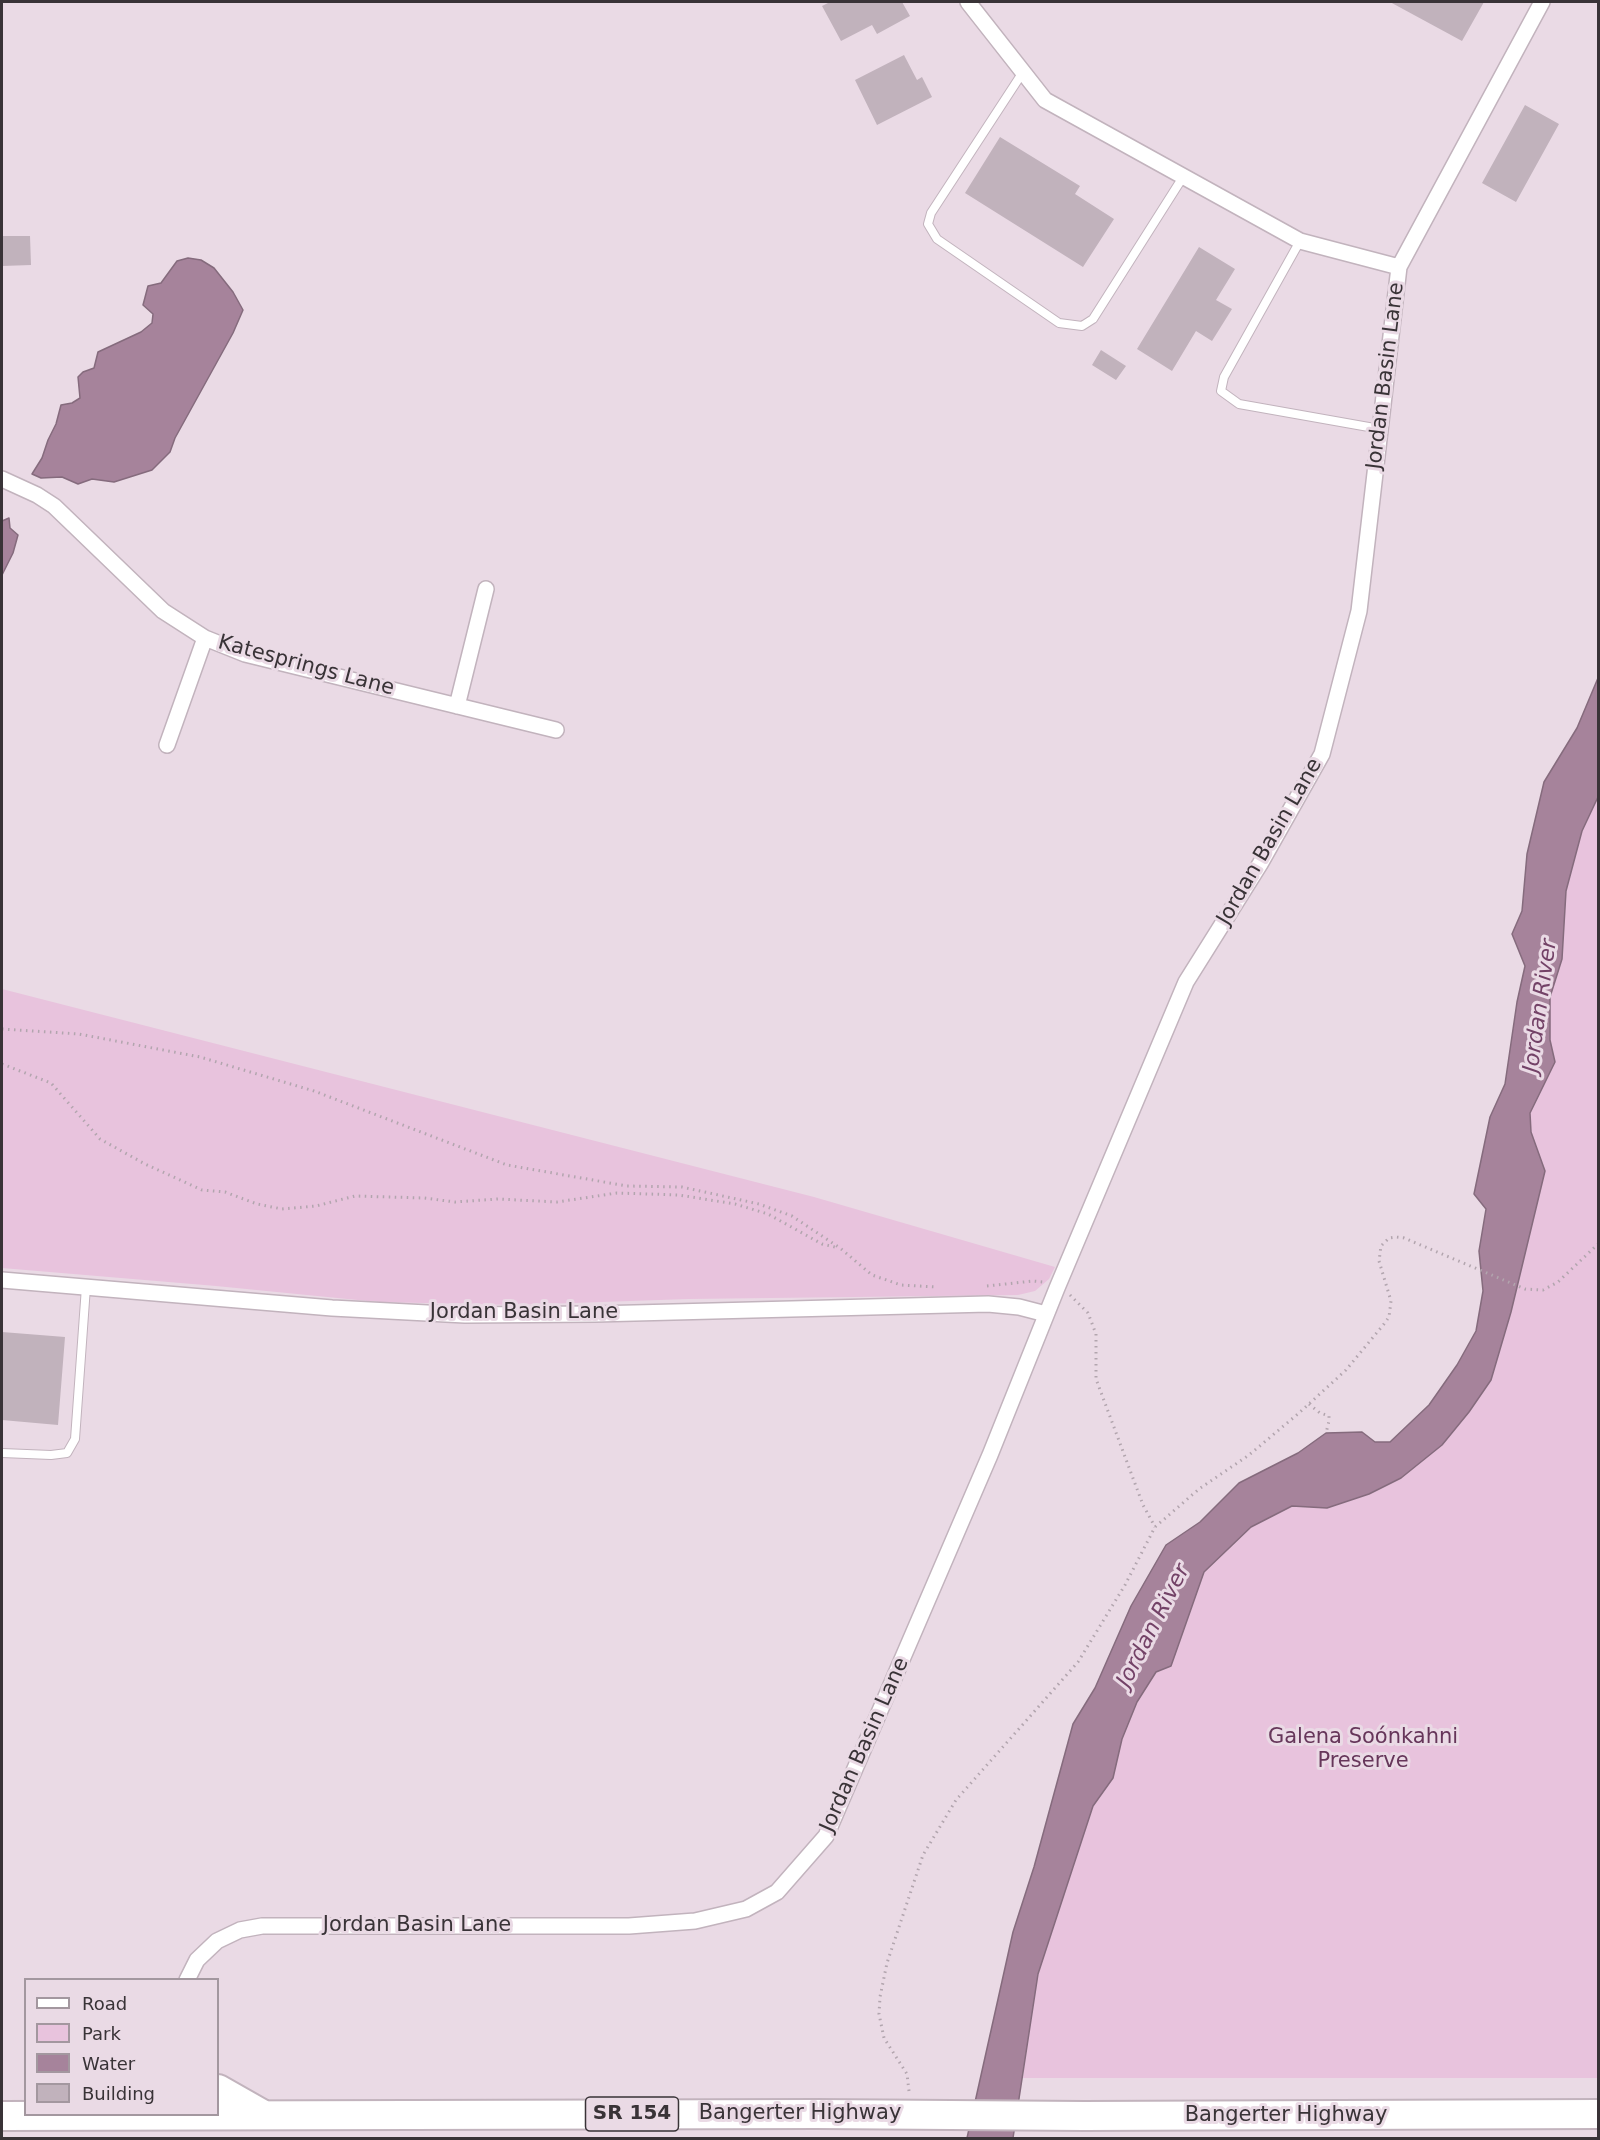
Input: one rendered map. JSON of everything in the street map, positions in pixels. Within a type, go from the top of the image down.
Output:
[{"type":"highway","points":[[219,2090],[264,2115]]},
{"type":"highway","name":"Bangerter Highway","points":[[219,2115],[1599,2114]]},
{"type":"highway","name":"Bangerter Highway","points":[[2,2116],[24,2116]]},
{"type":"street","points":[[968,2],[1045,100],[1300,242],[1399,267],[1542,2]]},
{"type":"street","name":"Jordan Basin Lane","points":[[189,1978],[197,1960],[217,1941],[240,1930],[262,1926],[628,1926],[695,1922],[746,1909],[777,1892],[826,1836],[990,1455],[1046,1314],[1186,982],[1260,864],[1322,754],[1359,611],[1399,267]]},
{"type":"street","name":"Katesprings Lane","points":[[2,479],[20,486],[54,506],[156,605],[178,622],[205,638],[245,654],[556,730]]},
{"type":"street","points":[[457,706],[486,589]]},
{"type":"street","points":[[167,745],[205,638]]},
{"type":"street","name":"Jordan Basin Lane","points":[[2,1280],[332,1308],[465,1315],[988,1304],[1019,1306],[1046,1314]]},
{"type":"lane","points":[[1023,72],[931,213],[928,224],[937,239],[1059,322],[1082,326],[1093,319],[1183,177]]},
{"type":"lane","points":[[1300,242],[1224,377],[1221,391],[1239,404],[1380,429]]},
{"type":"lane","points":[[2,1453],[51,1455],[67,1453],[75,1439],[86,1287]]},
{"type":"path","points":[[2,1029],[79,1034],[200,1057],[314,1091],[507,1165],[627,1186],[682,1187],[759,1204],[792,1216],[840,1248],[872,1275],[901,1285],[942,1287]]},
{"type":"path","points":[[2,1064],[51,1083],[100,1138],[145,1164],[202,1190],[225,1192],[257,1204],[282,1209],[316,1206],[355,1196],[424,1198],[455,1202],[498,1199],[557,1202],[617,1193],[679,1195],[735,1204],[768,1214],[822,1244],[840,1248]]},
{"type":"path","points":[[910,2088],[907,2074],[884,2038],[879,2013],[887,1963],[923,1855],[956,1800],[1078,1662],[1125,1585],[1155,1527],[1199,1488],[1249,1455],[1309,1404],[1346,1370],[1389,1317],[1391,1301],[1379,1261],[1384,1241],[1396,1237],[1404,1238],[1525,1289],[1543,1290],[1558,1282],[1599,1244]]},
{"type":"path","points":[[986,1286],[1033,1281]]},
{"type":"path","points":[[1073,1297],[1088,1313],[1096,1334],[1096,1379],[1143,1505],[1155,1527]]},
{"type":"path","points":[[1309,1404],[1320,1413],[1329,1416],[1326,1433]]},
{"type":"green space","name":"Galena Soónkahni Preserve","points":[[1598,751],[1598,2078],[1023,2078],[1039,1934],[1183,1579],[1289,1493],[1452,1413],[1510,1244],[1552,951]]},
{"type":"green space","points":[[2,989],[814,1197],[1055,1267],[1049,1279],[1035,1291],[1018,1295],[688,1299],[515,1305],[378,1302],[2,1268]]},
{"type":"water","points":[[188,258],[201,260],[214,268],[233,292],[243,310],[233,333],[175,438],[170,452],[152,470],[114,482],[92,479],[78,484],[62,477],[41,478],[32,474],[42,458],[61,405],[72,403],[80,398],[78,377],[83,372],[94,368],[98,352],[141,332],[152,323],[153,314],[143,305],[148,286],[161,283],[177,261]]},
{"type":"water","points":[[9,518],[10,528],[18,535],[13,553],[2,575],[2,521]]},
{"type":"water","name":"Jordan River","points":[[1598,678],[1598,797],[1582,831],[1566,891],[1562,959],[1550,997],[1550,1040],[1555,1062],[1530,1113],[1531,1132],[1545,1171],[1511,1312],[1491,1380],[1442,1445],[1401,1478],[1369,1494],[1327,1508],[1292,1506],[1251,1527],[1204,1572],[1171,1666],[1156,1672],[1137,1702],[1122,1739],[1113,1778],[1093,1806],[1038,1974],[1013,2138],[967,2138],[1013,1932],[1034,1867],[1073,1724],[1095,1688],[1131,1606],[1166,1545],[1200,1522],[1239,1483],[1298,1453],[1326,1433],[1362,1432],[1375,1442],[1390,1442],[1429,1405],[1457,1365],[1476,1331],[1483,1291],[1479,1251],[1486,1209],[1474,1194],[1490,1117],[1505,1084],[1517,1002],[1525,966],[1512,934],[1522,911],[1527,854],[1544,782],[1577,728]]},
{"type":"building","points":[[830,2],[902,2],[910,16],[877,34],[872,25],[841,41],[822,6]]},
{"type":"building","points":[[1390,2],[1484,2],[1462,41]]},
{"type":"building","points":[[904,55],[917,80],[922,77],[932,97],[877,125],[855,80]]},
{"type":"building","points":[[1525,105],[1559,124],[1516,202],[1482,183]]},
{"type":"building","points":[[1000,137],[1080,186],[1075,194],[1114,219],[1083,267],[965,193]]},
{"type":"building","points":[[2,236],[30,236],[31,265],[2,266]]},
{"type":"building","points":[[1199,247],[1235,269],[1216,300],[1232,309],[1212,341],[1196,331],[1172,371],[1137,349]]},
{"type":"building","points":[[1101,350],[1126,366],[1116,380],[1092,365]]},
{"type":"building","points":[[2,1332],[65,1337],[58,1425],[2,1420]]}]
